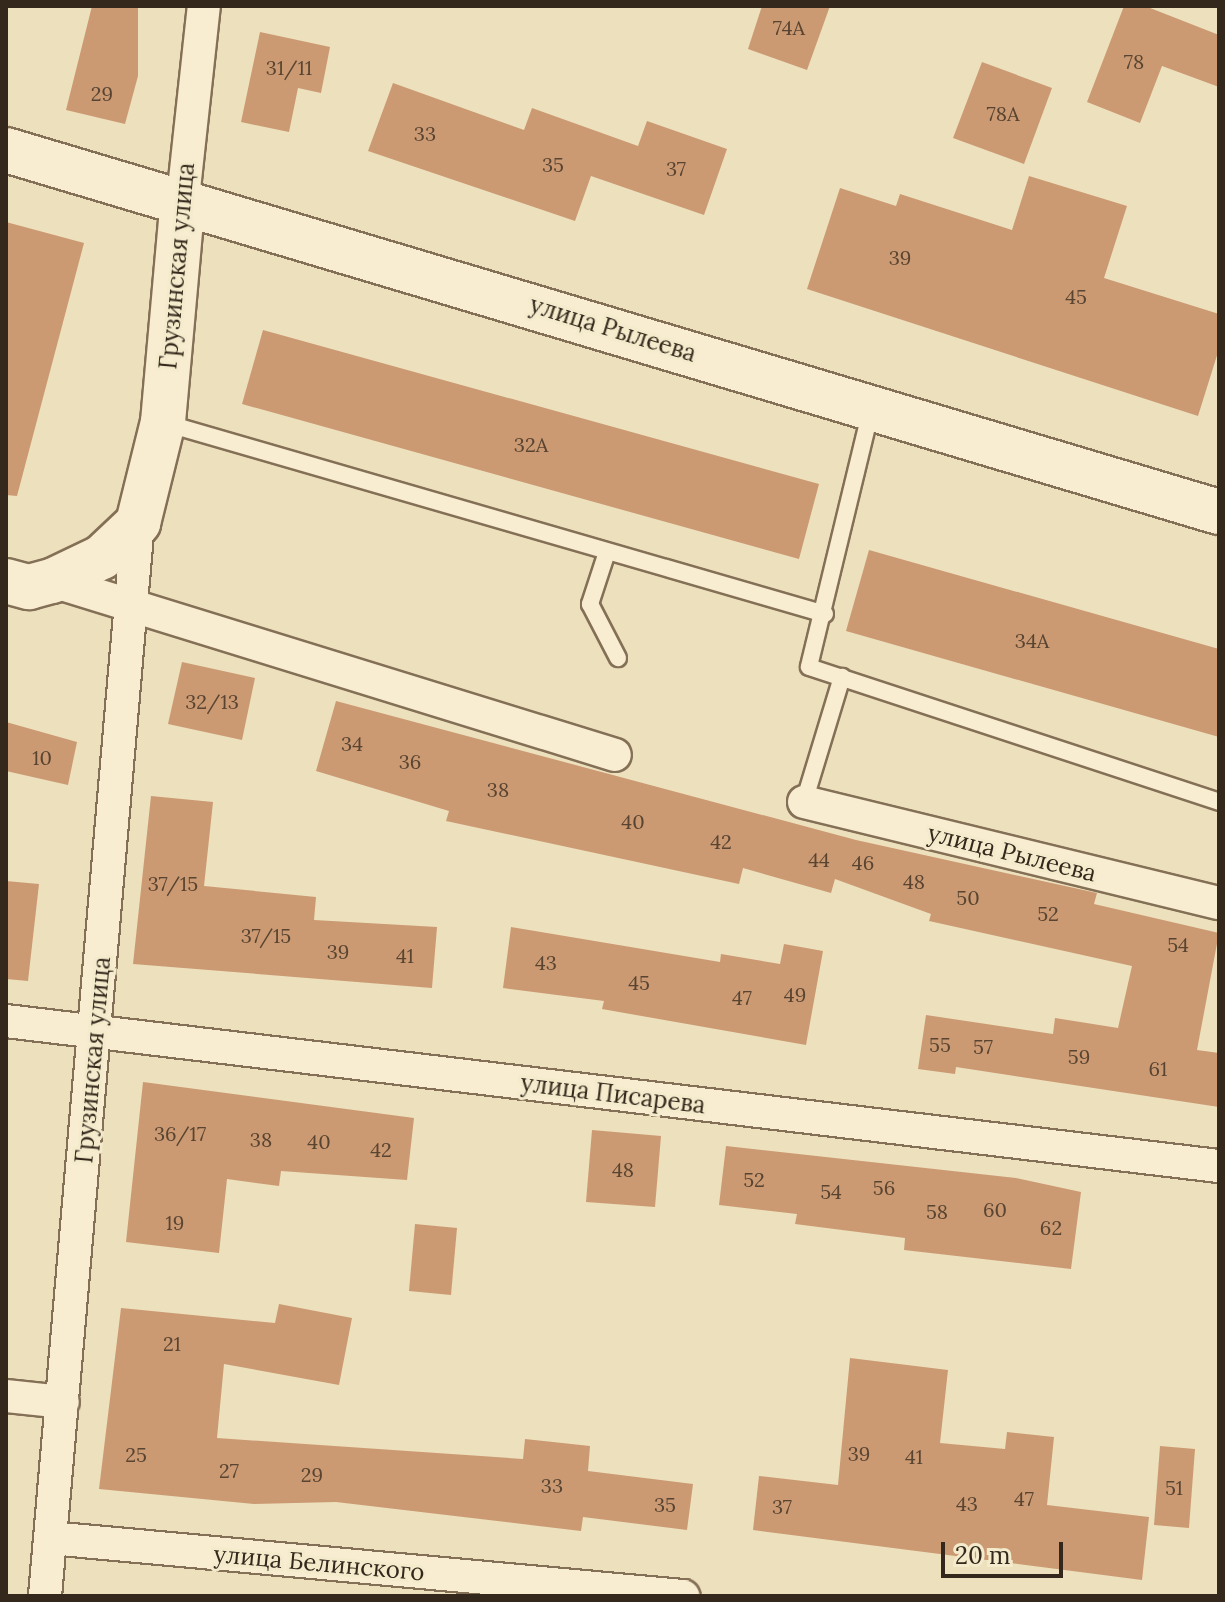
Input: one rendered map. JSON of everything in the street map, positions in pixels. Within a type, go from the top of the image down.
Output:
[{"type":"street","name":"Грузинская улица","points":[[45,1596],[96,1032],[129,605],[138,523],[163,422],[204,6]]},
{"type":"street","name":"улица Рылеева","points":[[6,150],[183,198],[1219,512]]},
{"type":"street","points":[[6,581],[29,587],[52,581],[102,557],[138,523]]},
{"type":"street","points":[[52,581],[615,755]]},
{"type":"street","name":"улица Рылеева","points":[[804,802],[1219,903]]},
{"type":"street","name":"улица Писарева","points":[[6,1021],[1219,1166]]},
{"type":"street","points":[[6,1396],[63,1402]]},
{"type":"street","name":"улица Белинского","points":[[50,1538],[683,1596]]},
{"type":"lane","points":[[872,409],[825,614],[809,667],[1219,802]]},
{"type":"lane","points":[[163,422],[825,614]]},
{"type":"lane","points":[[607,552],[590,604],[618,658]]},
{"type":"lane","points":[[804,802],[842,677]]},
{"type":"building","points":[[92,6],[138,6],[138,76],[125,124],[66,110]]},
{"type":"building","points":[[762,6],[830,6],[807,70],[748,49]]},
{"type":"building","points":[[1124,6],[1145,6],[1219,35],[1219,87],[1162,66],[1140,123],[1087,102]]},
{"type":"building","points":[[260,32],[330,47],[321,93],[298,88],[289,132],[241,122]]},
{"type":"building","points":[[982,62],[1052,88],[1024,164],[953,138]]},
{"type":"building","points":[[393,83],[524,130],[532,108],[638,146],[647,121],[727,149],[704,215],[591,176],[575,221],[368,151]]},
{"type":"building","points":[[1029,176],[1127,206],[1104,278],[1219,314],[1219,349],[1198,416],[807,289],[840,188],[896,206],[900,194],[1012,230]]},
{"type":"building","points":[[6,222],[84,243],[17,496],[6,495]]},
{"type":"building","points":[[263,330],[819,484],[799,559],[242,404]]},
{"type":"building","points":[[869,550],[1219,649],[1219,737],[846,631]]},
{"type":"building","points":[[182,662],[255,678],[242,740],[168,724]]},
{"type":"building","points":[[336,701],[856,840],[1097,893],[1094,904],[1219,933],[1197,1050],[1219,1053],[1219,1107],[956,1067],[955,1074],[918,1069],[926,1015],[1053,1034],[1055,1018],[1118,1028],[1132,966],[929,921],[931,914],[835,879],[831,893],[743,868],[739,884],[446,821],[449,811],[316,771]]},
{"type":"building","points":[[6,722],[77,742],[68,785],[6,771]]},
{"type":"building","points":[[151,796],[213,802],[204,886],[316,897],[314,920],[437,927],[432,988],[133,964]]},
{"type":"building","points":[[6,881],[39,884],[28,981],[6,979]]},
{"type":"building","points":[[511,927],[720,962],[721,954],[780,964],[784,944],[823,951],[806,1045],[602,1009],[604,1001],[503,988]]},
{"type":"building","points":[[143,1082],[414,1118],[407,1180],[281,1171],[279,1186],[227,1179],[219,1253],[126,1242]]},
{"type":"building","points":[[592,1130],[661,1136],[655,1207],[586,1202]]},
{"type":"building","points":[[726,1146],[1016,1178],[1081,1192],[1071,1269],[904,1250],[905,1238],[795,1224],[797,1214],[719,1205]]},
{"type":"building","points":[[415,1224],[457,1228],[451,1295],[409,1291]]},
{"type":"building","points":[[279,1304],[352,1318],[339,1385],[224,1364],[217,1438],[523,1459],[525,1439],[590,1446],[588,1471],[693,1484],[687,1530],[583,1517],[581,1531],[336,1502],[254,1504],[99,1489],[121,1308],[275,1323]]},
{"type":"building","points":[[850,1358],[948,1370],[940,1443],[1005,1449],[1007,1432],[1054,1437],[1047,1505],[1149,1517],[1142,1580],[753,1530],[759,1476],[838,1485]]},
{"type":"building","points":[[1160,1446],[1195,1449],[1189,1528],[1154,1525]]}]
